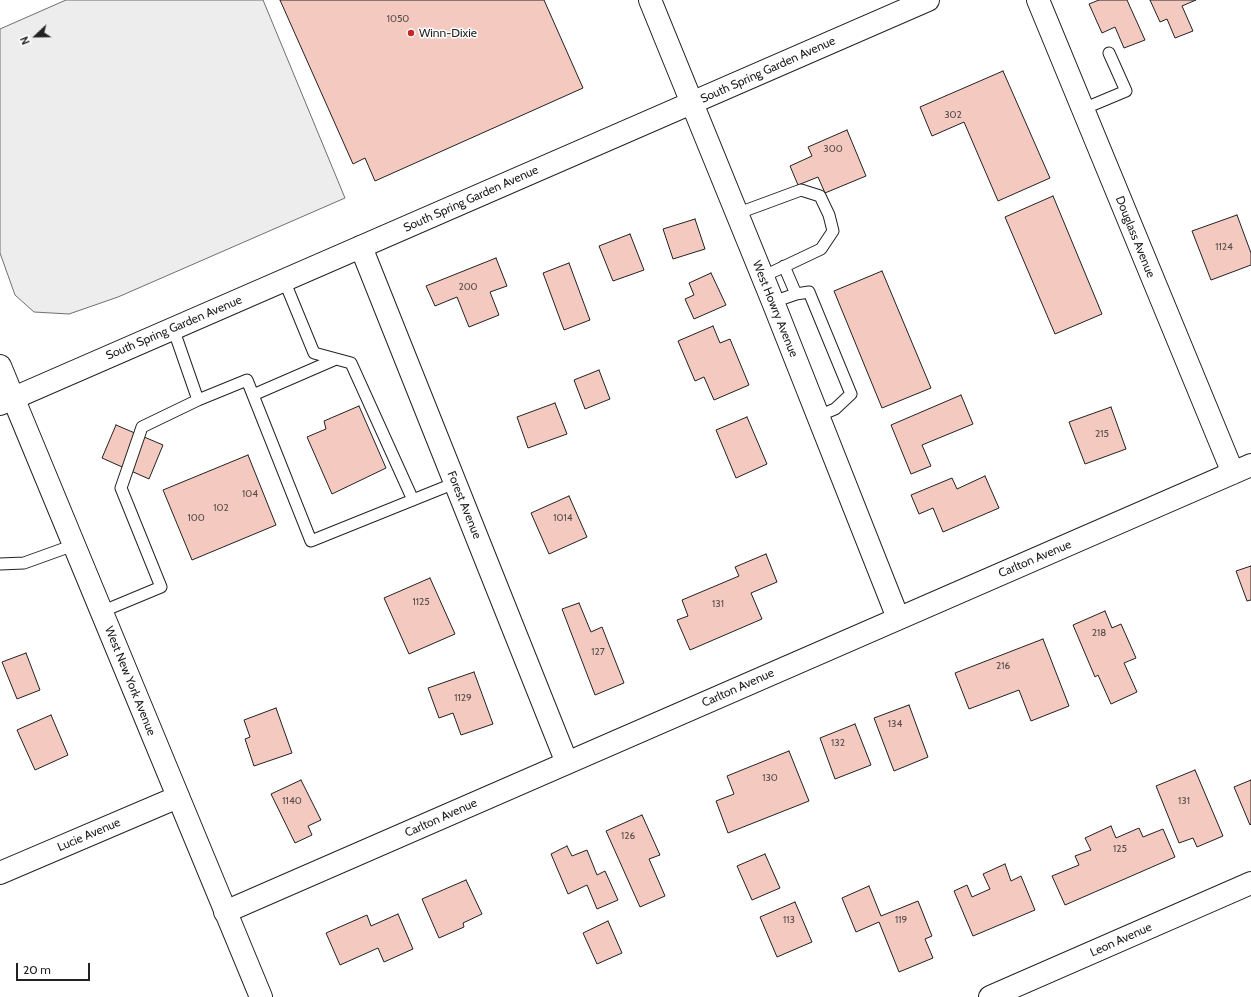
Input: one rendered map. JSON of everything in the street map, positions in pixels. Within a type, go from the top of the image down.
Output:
[{"type":"main road","name":"West Howry Avenue","points":[[650,0],[773,302],[898,618]]},
{"type":"main road","name":"South Spring Garden Avenue","points":[[7,401],[928,0]]},
{"type":"main road","name":"Douglass Avenue","points":[[1038,0],[1083,109],[1242,469]]},
{"type":"main road","name":"Forest Avenue","points":[[361,247],[567,763]]},
{"type":"main road","name":"West New York Avenue","points":[[0,366],[7,401],[74,545],[261,997]]},
{"type":"main road","name":"Carlton Avenue","points":[[225,912],[1242,469]]},
{"type":"main road","name":"Lucie Avenue","points":[[0,873],[178,797]]},
{"type":"main road","name":"Leon Avenue","points":[[990,997],[1251,882]]},
{"type":"lane","points":[[1083,109],[1126,91],[1109,53]]},
{"type":"lane","points":[[736,214],[801,190],[820,196],[828,215],[833,232],[820,250],[762,277]]},
{"type":"lane","points":[[784,266],[796,294]]},
{"type":"lane","points":[[284,280],[314,353],[351,363],[413,500]]},
{"type":"lane","points":[[773,302],[796,294],[809,292],[851,394],[835,409],[818,416]]},
{"type":"lane","points":[[173,328],[198,400]]},
{"type":"lane","points":[[253,395],[336,359]]},
{"type":"lane","points":[[101,612],[161,588],[121,488],[142,427],[198,400],[247,380],[311,541],[455,483]]},
{"type":"lane","points":[[0,564],[24,563],[74,545]]},
{"type":"shaded area","points":[[66,0],[263,0],[345,198],[118,297],[69,314],[34,312],[15,295],[0,253],[0,29]]},
{"type":"building","points":[[280,0],[544,0],[583,88],[375,181],[365,158],[353,164]]},
{"type":"building","points":[[1099,0],[1127,0],[1145,40],[1124,48],[1115,27],[1102,33],[1089,4]]},
{"type":"building","points":[[1150,0],[1196,0],[1182,6],[1193,31],[1175,38],[1167,19],[1160,22]]},
{"type":"building","points":[[1003,71],[1050,178],[998,201],[964,122],[932,136],[920,107]]},
{"type":"building","points":[[847,130],[866,176],[825,193],[818,177],[798,185],[790,166],[812,156],[808,147]]},
{"type":"building","points":[[1053,196],[1102,314],[1055,334],[1005,217]]},
{"type":"building","points":[[1237,215],[1251,253],[1251,265],[1211,280],[1192,231]]},
{"type":"building","points":[[695,219],[705,249],[673,259],[663,229]]},
{"type":"building","points":[[630,234],[644,270],[613,281],[599,246]]},
{"type":"building","points":[[496,258],[507,286],[490,292],[499,315],[469,327],[457,297],[435,306],[426,286]]},
{"type":"building","points":[[569,263],[590,320],[564,330],[543,273]]},
{"type":"building","points":[[882,271],[931,388],[882,408],[834,291]]},
{"type":"building","points":[[711,273],[726,305],[694,319],[685,299],[694,295],[689,283]]},
{"type":"building","points":[[713,326],[720,343],[730,339],[749,385],[714,400],[704,377],[695,381],[678,341]]},
{"type":"building","points":[[599,370],[610,399],[585,409],[574,380]]},
{"type":"building","points":[[961,395],[973,424],[922,445],[931,466],[911,474],[891,425]]},
{"type":"building","points":[[555,403],[567,434],[528,448],[517,417]]},
{"type":"building","points":[[359,406],[386,468],[332,494],[307,437],[326,429],[324,421]]},
{"type":"building","points":[[1111,407],[1126,449],[1085,464],[1069,422]]},
{"type":"building","points":[[747,417],[767,464],[736,478],[716,430]]},
{"type":"building","points":[[116,425],[163,445],[149,479],[102,458]]},
{"type":"building","points":[[248,455],[276,525],[192,560],[163,490]]},
{"type":"building","points":[[985,476],[999,508],[943,532],[933,508],[919,514],[911,495],[952,478],[957,489]]},
{"type":"building","points":[[569,496],[587,537],[549,554],[531,513]]},
{"type":"building","points":[[766,554],[777,582],[751,593],[762,619],[690,650],[677,620],[688,616],[682,600],[739,576],[735,567]]},
{"type":"building","points":[[1251,566],[1251,600],[1247,601],[1236,571]]},
{"type":"building","points":[[430,578],[455,634],[409,654],[384,598]]},
{"type":"building","points":[[579,603],[591,632],[602,627],[624,683],[595,695],[562,609]]},
{"type":"building","points":[[1105,611],[1112,628],[1121,624],[1136,658],[1124,663],[1137,692],[1111,704],[1098,675],[1095,677],[1073,625]]},
{"type":"building","points":[[1043,639],[1069,706],[1031,721],[1019,690],[969,709],[955,673]]},
{"type":"building","points":[[26,653],[40,690],[17,699],[2,662]]},
{"type":"building","points":[[474,672],[493,724],[461,735],[453,713],[439,718],[428,688]]},
{"type":"building","points":[[909,705],[928,757],[894,771],[874,718]]},
{"type":"building","points":[[276,708],[292,753],[254,766],[245,739],[250,737],[244,720]]},
{"type":"building","points":[[51,715],[68,755],[35,770],[17,730]]},
{"type":"building","points":[[855,724],[871,765],[835,779],[820,738]]},
{"type":"building","points":[[789,751],[809,801],[728,833],[716,801],[734,794],[727,776]]},
{"type":"building","points":[[1195,770],[1223,836],[1197,847],[1193,838],[1179,843],[1156,786]]},
{"type":"building","points":[[301,780],[321,820],[308,826],[312,835],[295,843],[271,794]]},
{"type":"building","points":[[1251,780],[1251,824],[1250,825],[1234,787]]},
{"type":"building","points":[[642,815],[660,855],[649,859],[665,896],[640,907],[606,831]]},
{"type":"building","points":[[1111,826],[1116,838],[1139,828],[1143,837],[1163,829],[1175,857],[1065,905],[1052,876],[1079,865],[1075,856],[1091,850],[1085,838]]},
{"type":"building","points":[[567,846],[572,856],[587,850],[597,875],[605,871],[618,900],[597,909],[587,885],[568,894],[551,854]]},
{"type":"building","points":[[765,854],[780,888],[752,900],[737,866]]},
{"type":"building","points":[[1005,864],[1011,881],[1021,876],[1035,910],[973,936],[954,891],[967,885],[972,897],[990,889],[983,874]]},
{"type":"building","points":[[466,880],[482,914],[463,923],[464,927],[439,938],[422,899]]},
{"type":"building","points":[[869,886],[881,916],[918,901],[932,936],[925,939],[933,958],[899,972],[879,922],[856,932],[842,898]]},
{"type":"building","points":[[795,902],[812,942],[777,957],[760,917]]},
{"type":"building","points":[[398,914],[413,949],[384,962],[378,948],[340,965],[326,933],[367,915],[371,926]]},
{"type":"building","points":[[608,921],[622,953],[597,964],[583,933]]},
{"type":"place","name":"Winn-Dixie","points":[[411,33]]}]
